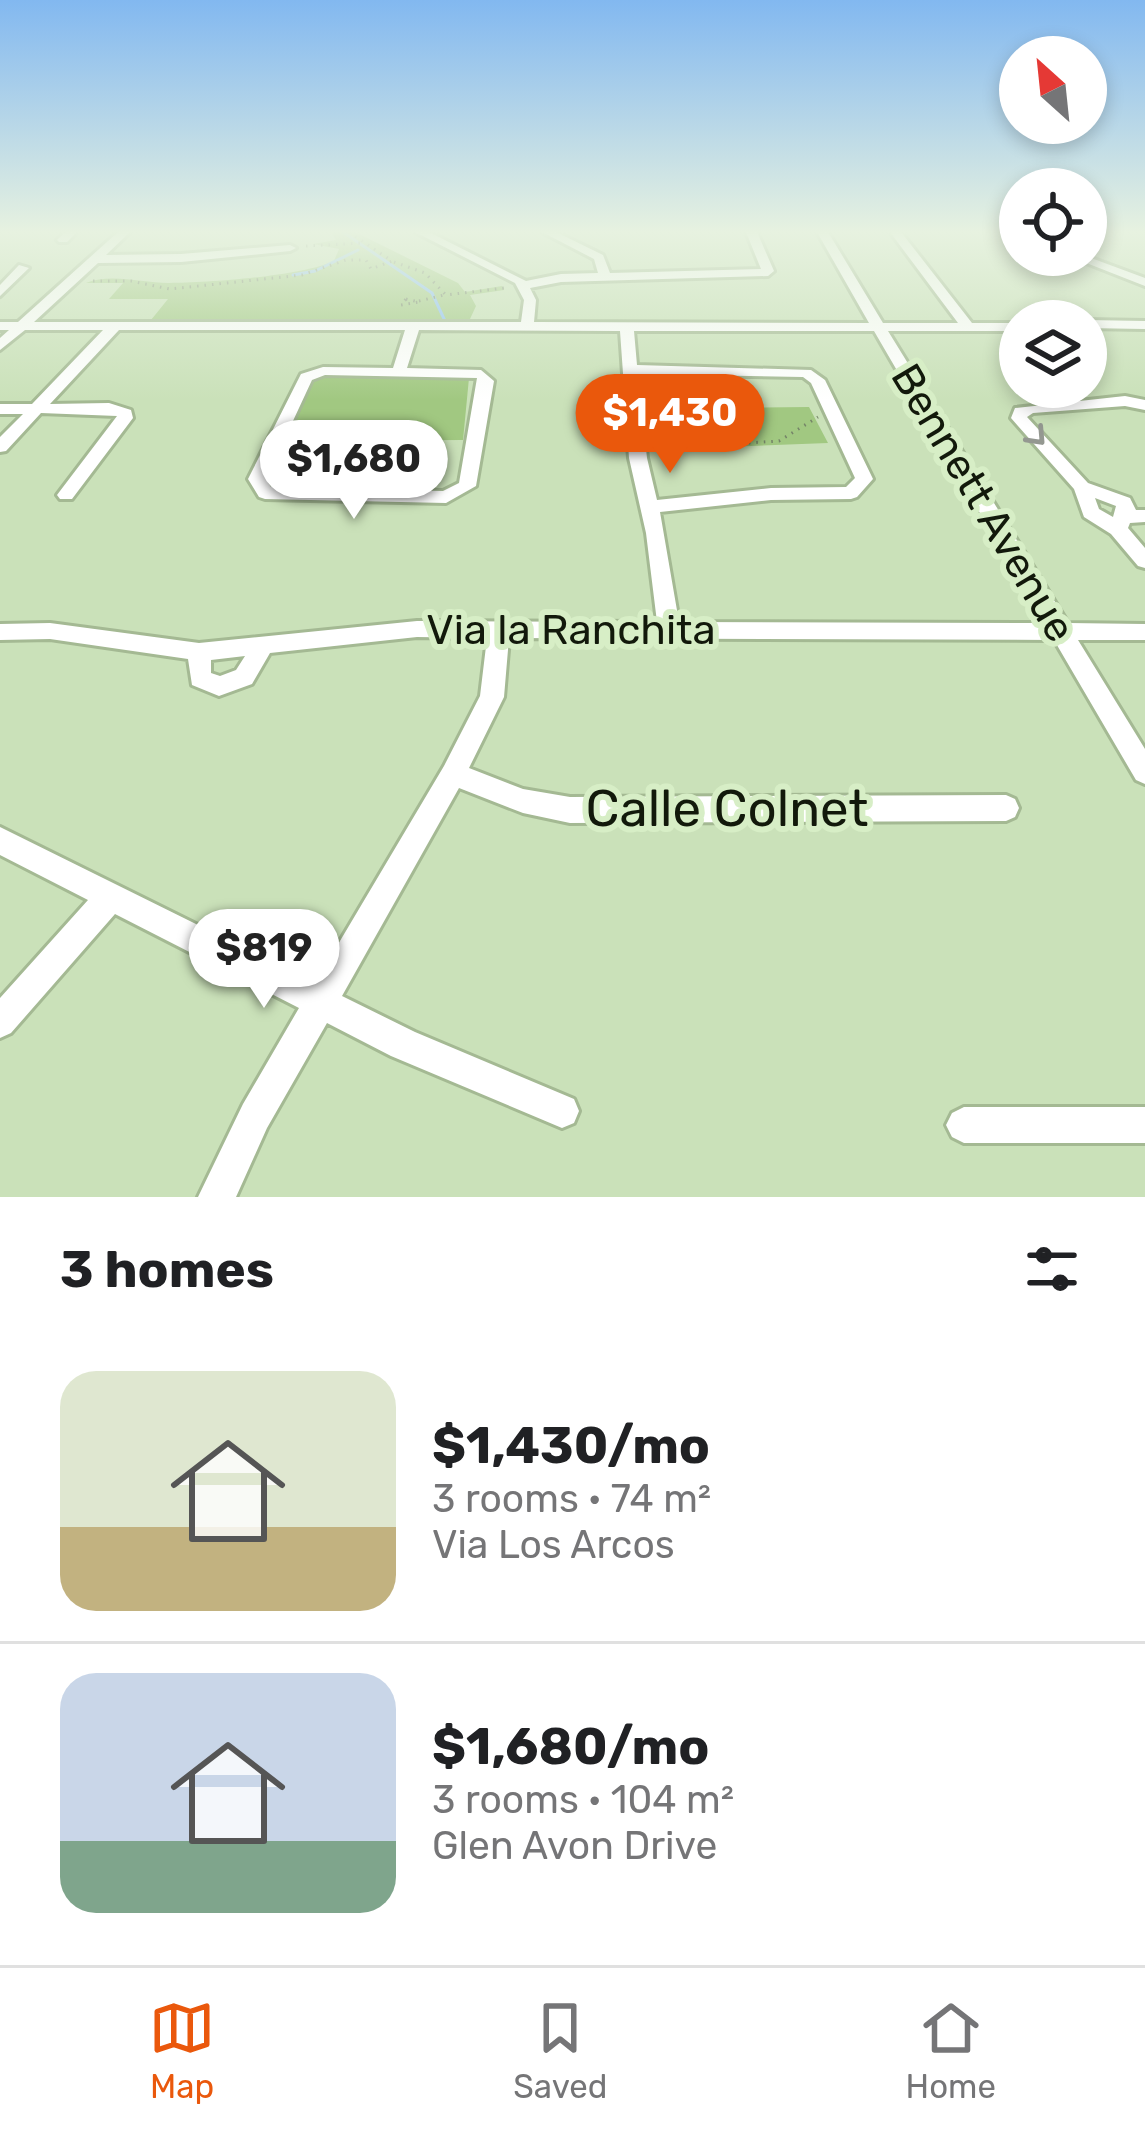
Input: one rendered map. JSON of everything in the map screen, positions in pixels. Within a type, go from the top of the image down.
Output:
[{"type":"street","points":[[0,346],[63,288]]},
{"type":"street","points":[[524,288],[530,300],[526,327]]},
{"type":"street","name":"Bennett Avenue","points":[[855,288],[1145,772]]},
{"type":"street","points":[[938,288],[969,328]]},
{"type":"street","points":[[1107,324],[1145,325]]},
{"type":"street","points":[[0,326],[999,327]]},
{"type":"street","points":[[0,447],[115,326]]},
{"type":"street","points":[[399,371],[413,327]]},
{"type":"street","points":[[627,328],[634,413],[669,630]]},
{"type":"street","points":[[631,369],[806,373],[817,380],[864,479],[859,489],[649,507]]},
{"type":"street","points":[[323,370],[399,371],[475,371],[486,381],[467,486],[458,494],[272,495],[255,483],[306,377],[323,370]]},
{"type":"street","points":[[1145,405],[1125,401],[1021,411],[1019,418],[1082,487],[1091,513],[1120,523],[1145,516]]},
{"type":"street","points":[[0,409],[109,408],[125,413],[66,495]]},
{"type":"street","points":[[1120,523],[1145,561]]},
{"type":"street","points":[[217,1197],[255,1116],[453,774],[492,697],[500,629]]},
{"type":"street","name":"Via la Ranchita","points":[[0,632],[50,631],[199,652],[262,648],[343,634],[500,629],[1145,632]]},
{"type":"street","points":[[199,652],[200,678],[220,686],[244,676],[262,648]]},
{"type":"street","name":"Calle Colnet","points":[[453,774],[523,801],[570,810],[1006,808]]},
{"type":"street","points":[[0,840],[403,1044],[562,1111]]},
{"type":"street","points":[[0,1022],[112,896]]},
{"type":"street","points":[[964,1125],[1145,1125]]},
{"type":"path","points":[[439,288],[446,295]]},
{"type":"path","points":[[418,301],[501,288]]},
{"type":"path","points":[[634,413],[670,417],[747,443],[779,441],[811,417],[831,416]]},
{"type":"path","points":[[652,435],[691,443],[693,426]]},
{"type":"path","points":[[659,436],[673,427],[693,426]]},
{"type":"green space","points":[[119,288],[504,290],[470,295],[476,306],[470,319],[151,320],[168,299],[109,299]]},
{"type":"green space","points":[[323,376],[469,378],[463,440],[282,441],[309,384]]},
{"type":"green space","points":[[809,407],[828,443],[647,450],[645,409]]},
{"type":"waterway","points":[[425,288],[432,293],[445,321]]}]
